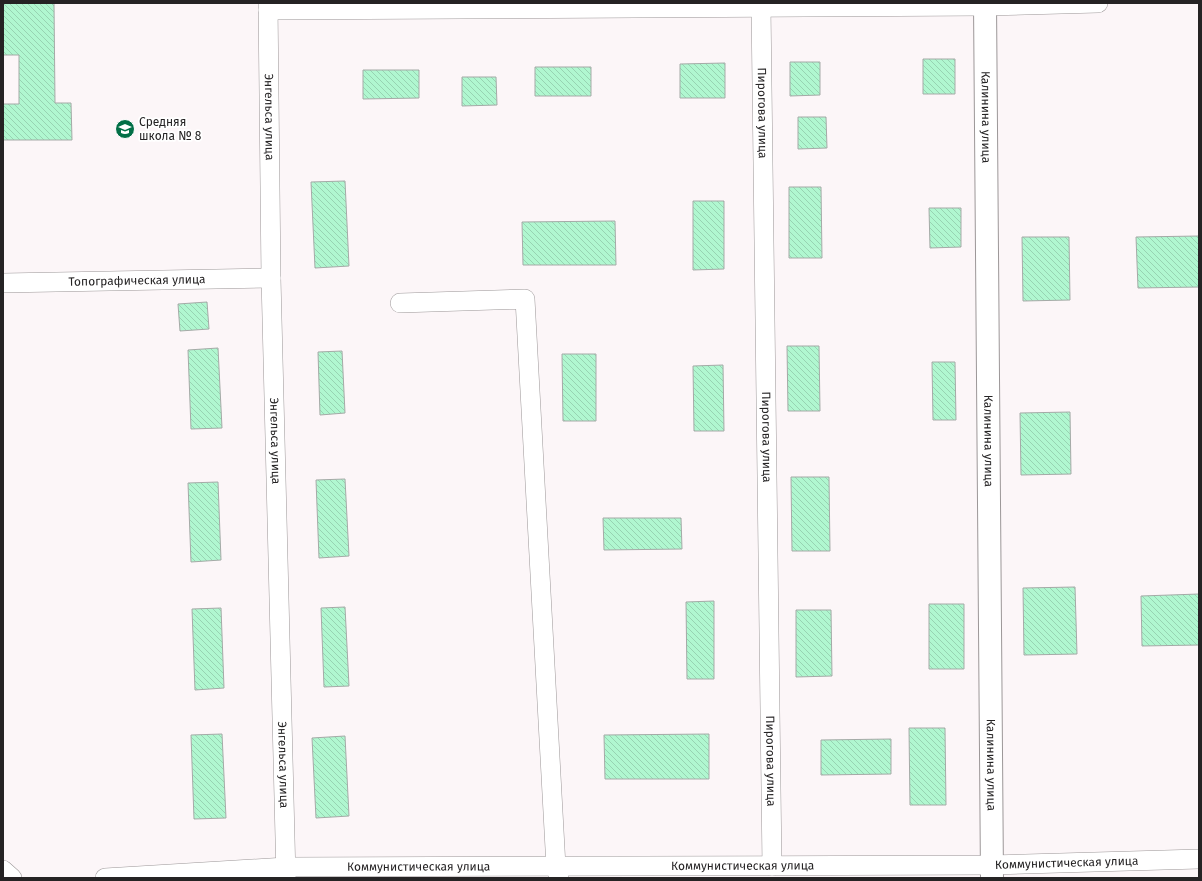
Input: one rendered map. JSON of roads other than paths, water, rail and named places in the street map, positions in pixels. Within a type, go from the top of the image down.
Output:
[{"type":"street","points":[[268,6],[761,7],[1098,3]]},
{"type":"street","name":"Калинина улица","points":[[985,4],[992,872]]},
{"type":"street","name":"Энгельса улица","points":[[268,6],[271,278],[286,873]]},
{"type":"street","name":"Пирогова улица","points":[[761,7],[772,866]]},
{"type":"street","name":"Топографическая улица","points":[[3,283],[271,278]]},
{"type":"street","points":[[400,303],[526,300],[557,872]]},
{"type":"street","name":"Коммунистическая улица","points":[[105,878],[286,873],[557,872],[772,866],[861,872],[992,872],[1199,859]]},
{"type":"street","points":[[3,870],[12,878]]},
{"type":"place","name":"Средняя школа № 8","points":[[125,129]]}]
